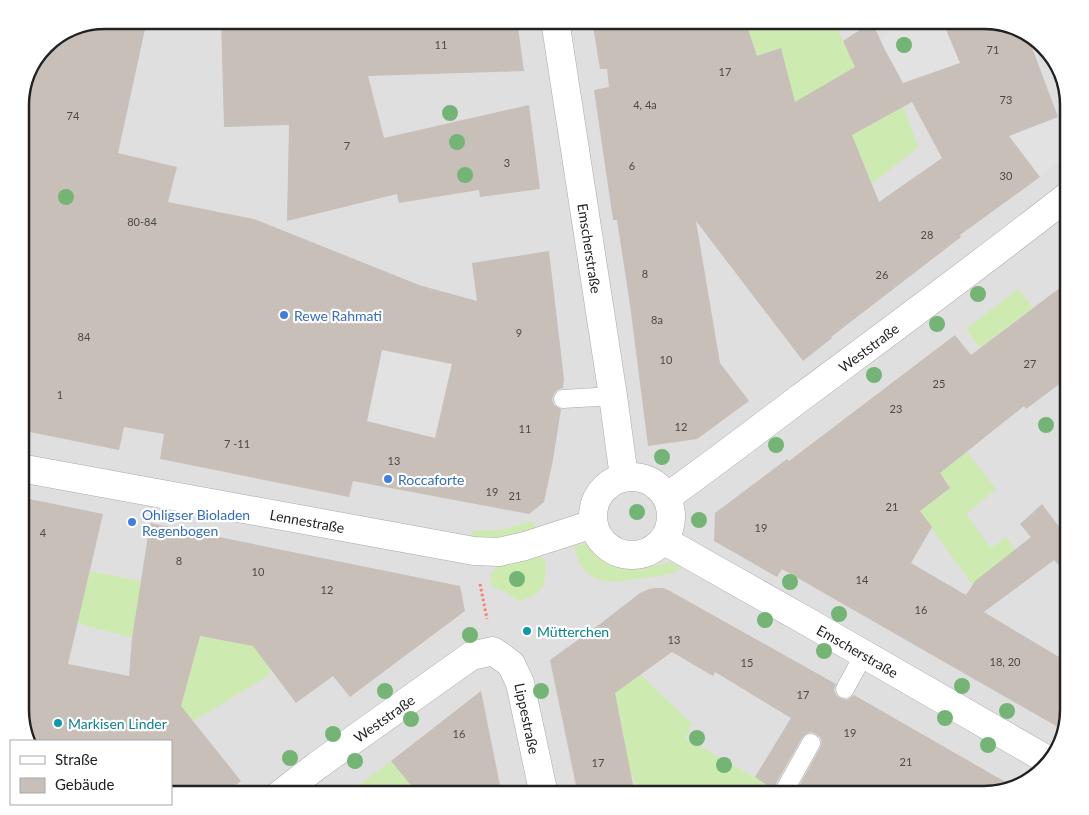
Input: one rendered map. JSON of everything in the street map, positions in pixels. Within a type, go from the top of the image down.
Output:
[{"type":"street","name":"Emscherstraße","points":[[556,29],[624,477]]},
{"type":"street","name":"Weststraße","points":[[667,497],[1003,247],[1060,202]]},
{"type":"street","name":"Lennestraße","points":[[29,470],[474,551],[499,552],[525,546],[593,524]]},
{"type":"street","points":[[636,476],[648,480],[659,487],[667,497],[671,507],[672,519],[669,530],[655,548],[645,553],[632,555],[619,553],[607,547],[598,536],[593,524],[593,510],[599,495],[613,481],[624,477],[636,476]]},
{"type":"street","name":"Emscherstraße","points":[[663,540],[1044,758]]},
{"type":"street","name":"Weststraße","points":[[291,786],[472,656],[493,652]]},
{"type":"street","name":"Lippestraße","points":[[493,652],[511,664],[520,683],[542,786]]},
{"type":"lane","points":[[562,399],[613,396]]},
{"type":"lane","points":[[845,689],[864,654]]},
{"type":"lane","points":[[787,786],[811,743]]},
{"type":"path","points":[[474,551],[493,652]]},
{"type":"shaded area","points":[[104,29],[984,29],[1009,33],[1031,44],[1047,62],[1052,71],[1059,90],[1060,104],[1060,720],[1056,735],[1045,757],[1031,771],[1018,778],[999,785],[984,786],[172,786],[172,740],[35,740],[31,730],[29,715],[29,100],[31,85],[42,62],[62,42],[90,30]]},
{"type":"shaded area","points":[[896,29],[946,29],[960,63],[902,83],[880,40]]},
{"type":"shaded area","points":[[1058,117],[1060,122],[1060,161],[1040,177],[1007,137]]},
{"type":"shaded area","points":[[382,350],[452,364],[435,438],[367,421]]},
{"type":"green space","points":[[748,29],[837,29],[855,67],[774,115],[766,86],[789,79],[781,48],[757,56]]},
{"type":"green space","points":[[903,107],[918,147],[872,184],[852,135]]},
{"type":"green space","points":[[1018,289],[1033,307],[980,348],[966,329]]},
{"type":"green space","points":[[966,451],[996,489],[966,514],[991,548],[1006,537],[1015,550],[972,584],[892,474],[934,500],[950,488],[940,473]]},
{"type":"green space","points":[[532,521],[538,530],[503,540],[472,542],[472,531],[500,530]]},
{"type":"green space","points":[[590,543],[608,558],[627,566],[637,567],[670,562],[682,568],[673,573],[659,576],[620,581],[600,580],[591,576],[584,569],[578,560],[574,546]]},
{"type":"green space","points":[[535,557],[545,559],[546,568],[544,582],[537,594],[518,601],[506,592],[493,587],[492,572],[497,567],[512,561]]},
{"type":"green space","points":[[29,559],[210,595],[200,636],[268,648],[273,647],[269,675],[194,721],[152,681],[132,638],[77,623],[29,567]]},
{"type":"green space","points":[[641,675],[692,724],[685,738],[770,786],[636,786],[633,774],[626,775],[624,736],[614,692]]},
{"type":"green space","points":[[391,761],[412,786],[358,786]]},
{"type":"building","points":[[145,29],[118,153],[177,167],[168,202],[254,219],[419,285],[477,301],[472,263],[549,251],[564,379],[563,388],[557,390],[552,399],[554,405],[561,409],[544,502],[529,514],[353,481],[349,497],[160,459],[164,434],[124,427],[119,450],[29,432],[29,100],[31,85],[42,62],[62,42],[76,35],[90,30]],"holes":[[[382,350],[452,364],[435,438],[367,421]]]},
{"type":"building","points":[[221,29],[518,29],[524,71],[368,76],[384,138],[529,105],[540,189],[480,197],[479,190],[399,203],[397,194],[287,221],[289,125],[224,127]]},
{"type":"building","points":[[593,29],[748,29],[757,56],[781,48],[795,102],[855,67],[843,41],[861,29],[875,29],[903,83],[960,63],[946,29],[999,30],[1031,44],[1058,117],[1009,136],[1040,177],[960,235],[961,237],[831,337],[803,361],[696,221],[720,363],[749,401],[697,439],[648,446],[630,305],[617,220],[613,220],[594,90],[609,87],[607,69],[600,69]],"holes":[[[912,102],[942,158],[879,202],[852,135]]]},
{"type":"building","points":[[1060,288],[1060,384],[1026,409],[1024,406],[940,473],[950,488],[920,511],[932,527],[911,563],[966,595],[975,581],[1031,537],[1020,524],[1042,504],[1060,528],[1060,566],[1054,560],[984,612],[1060,658],[1060,720],[1058,727],[782,569],[777,577],[714,541],[715,513],[787,459],[789,461],[955,335],[971,355]]},
{"type":"building","points":[[29,499],[103,514],[68,664],[129,676],[132,638],[150,523],[460,586],[465,611],[350,697],[333,676],[296,703],[253,646],[200,636],[181,706],[241,781],[235,786],[173,786],[172,740],[35,740],[31,730],[29,715]]},
{"type":"building","points":[[663,588],[670,591],[836,684],[834,690],[840,698],[846,700],[854,695],[1007,783],[984,786],[799,786],[822,742],[820,737],[811,732],[802,738],[775,786],[768,786],[755,777],[791,718],[715,672],[713,676],[672,652],[615,693],[633,786],[576,786],[550,660],[640,593],[649,589]]},
{"type":"building","points":[[481,691],[500,786],[412,786],[391,761]]},
{"type":"place","name":"Rewe Rahmati","points":[[284,315]]},
{"type":"place","name":"Roccaforte","points":[[388,479]]},
{"type":"place","name":"Ohligser Bioladen Regenbogen","points":[[132,522]]},
{"type":"place","name":"Mütterchen","points":[[527,631]]},
{"type":"place","name":"Markisen Linder","points":[[58,723]]}]
